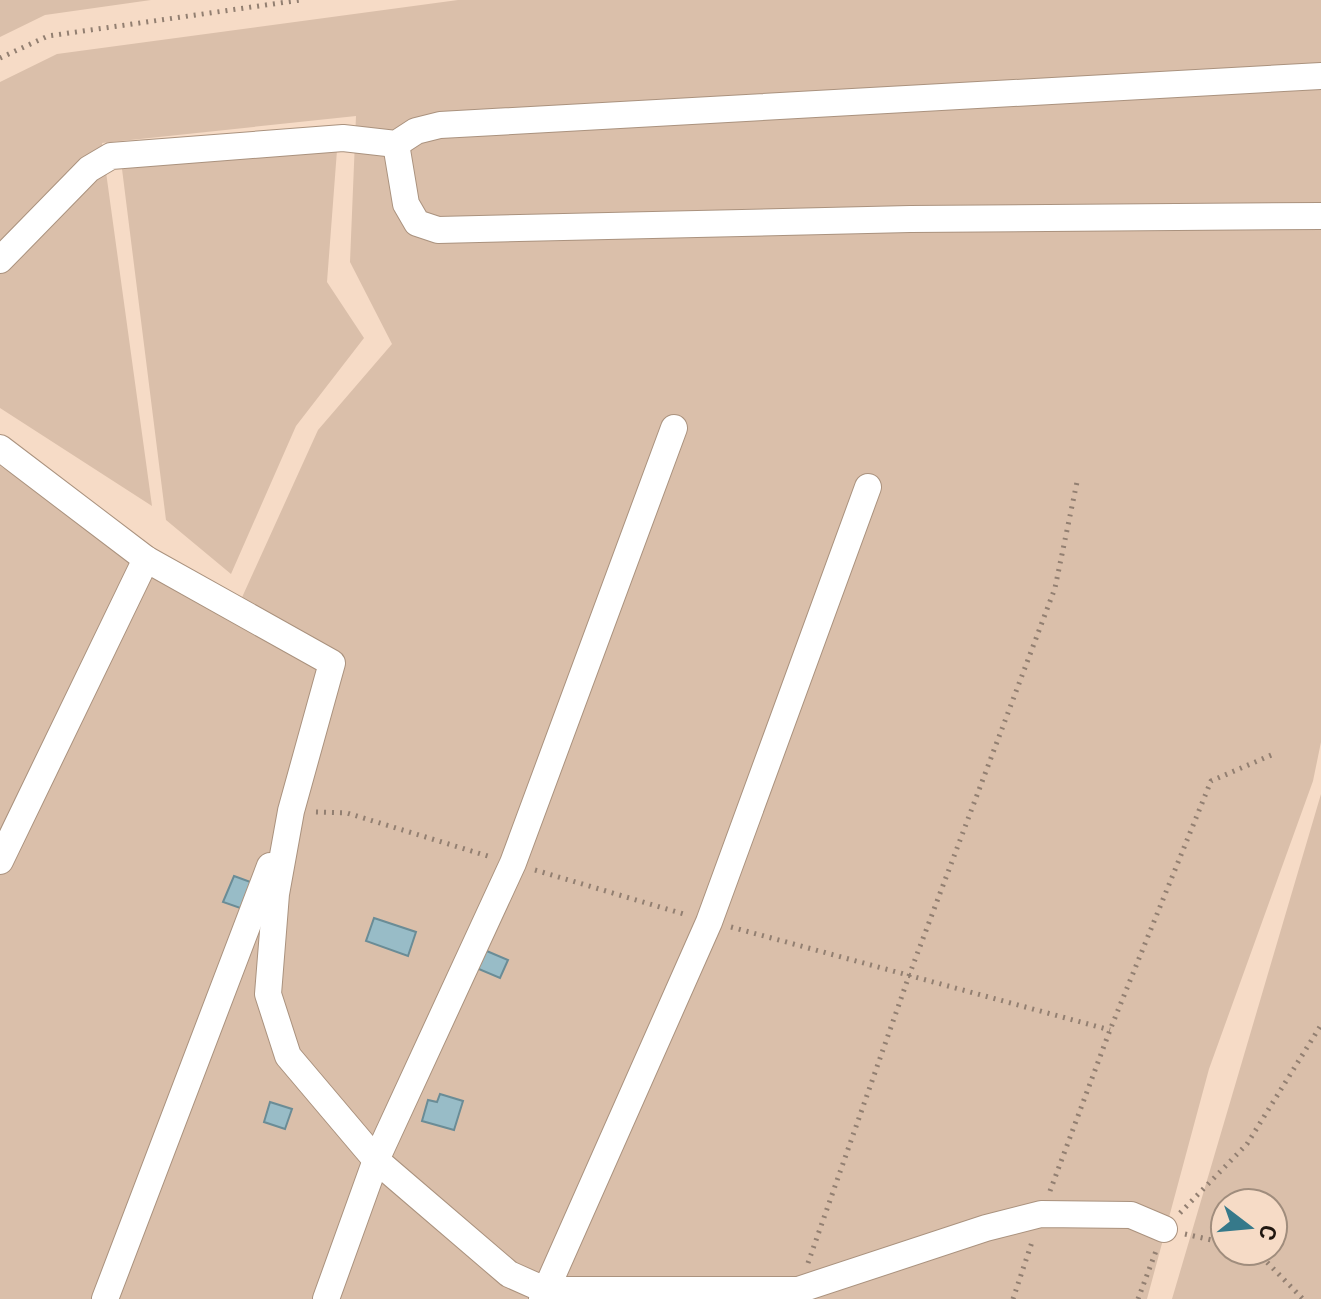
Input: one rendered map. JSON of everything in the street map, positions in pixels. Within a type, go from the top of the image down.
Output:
[{"type":"street","points":[[0,260],[89,169],[111,156],[343,138],[396,144],[416,131],[440,125],[1321,76]]},
{"type":"street","points":[[396,144],[406,204],[417,223],[438,230],[910,219],[1321,216]]},
{"type":"street","points":[[326,1299],[376,1160],[513,863],[674,428]]},
{"type":"street","points":[[0,448],[146,559],[332,663],[291,811],[276,894],[268,994],[288,1056],[376,1160],[509,1274],[544,1294],[798,1290],[986,1228],[1041,1214],[1131,1215],[1164,1229]]},
{"type":"street","points":[[544,1294],[709,922],[868,487]]},
{"type":"street","points":[[0,861],[146,559]]},
{"type":"street","points":[[105,1299],[291,811]]},
{"type":"path","points":[[0,58],[48,36],[301,0]]},
{"type":"path","points":[[798,1290],[910,973],[1055,588],[1077,482]]},
{"type":"path","points":[[1013,1299],[1041,1214],[1110,1030],[1211,781],[1276,753]]},
{"type":"path","points":[[1138,1299],[1164,1229],[1247,1144],[1321,1025]]},
{"type":"path","points":[[1164,1229],[1209,1239]]},
{"type":"path","points":[[1272,1267],[1303,1299]]},
{"type":"shaded area","points":[[0,0],[151,0],[45,15],[0,37]]},
{"type":"shaded area","points":[[458,0],[1321,0],[1321,742],[1313,781],[1209,1069],[1147,1299],[0,1299],[0,466],[234,615],[318,430],[392,344],[350,262],[356,116],[102,143],[152,506],[0,408],[0,82],[57,54]]},
{"type":"shaded area","points":[[338,137],[327,282],[364,338],[296,426],[231,574],[166,520],[120,153]]},
{"type":"shaded area","points":[[1321,794],[1321,1299],[1172,1299]]},
{"type":"building","points":[[234,876],[256,884],[246,910],[223,902]]},
{"type":"building","points":[[374,918],[416,932],[408,956],[366,941]]},
{"type":"building","points":[[482,949],[508,960],[500,978],[474,967]]},
{"type":"building","points":[[440,1094],[463,1101],[454,1130],[422,1121],[428,1100],[437,1102]]},
{"type":"building","points":[[270,1102],[292,1109],[285,1129],[264,1122]]}]
